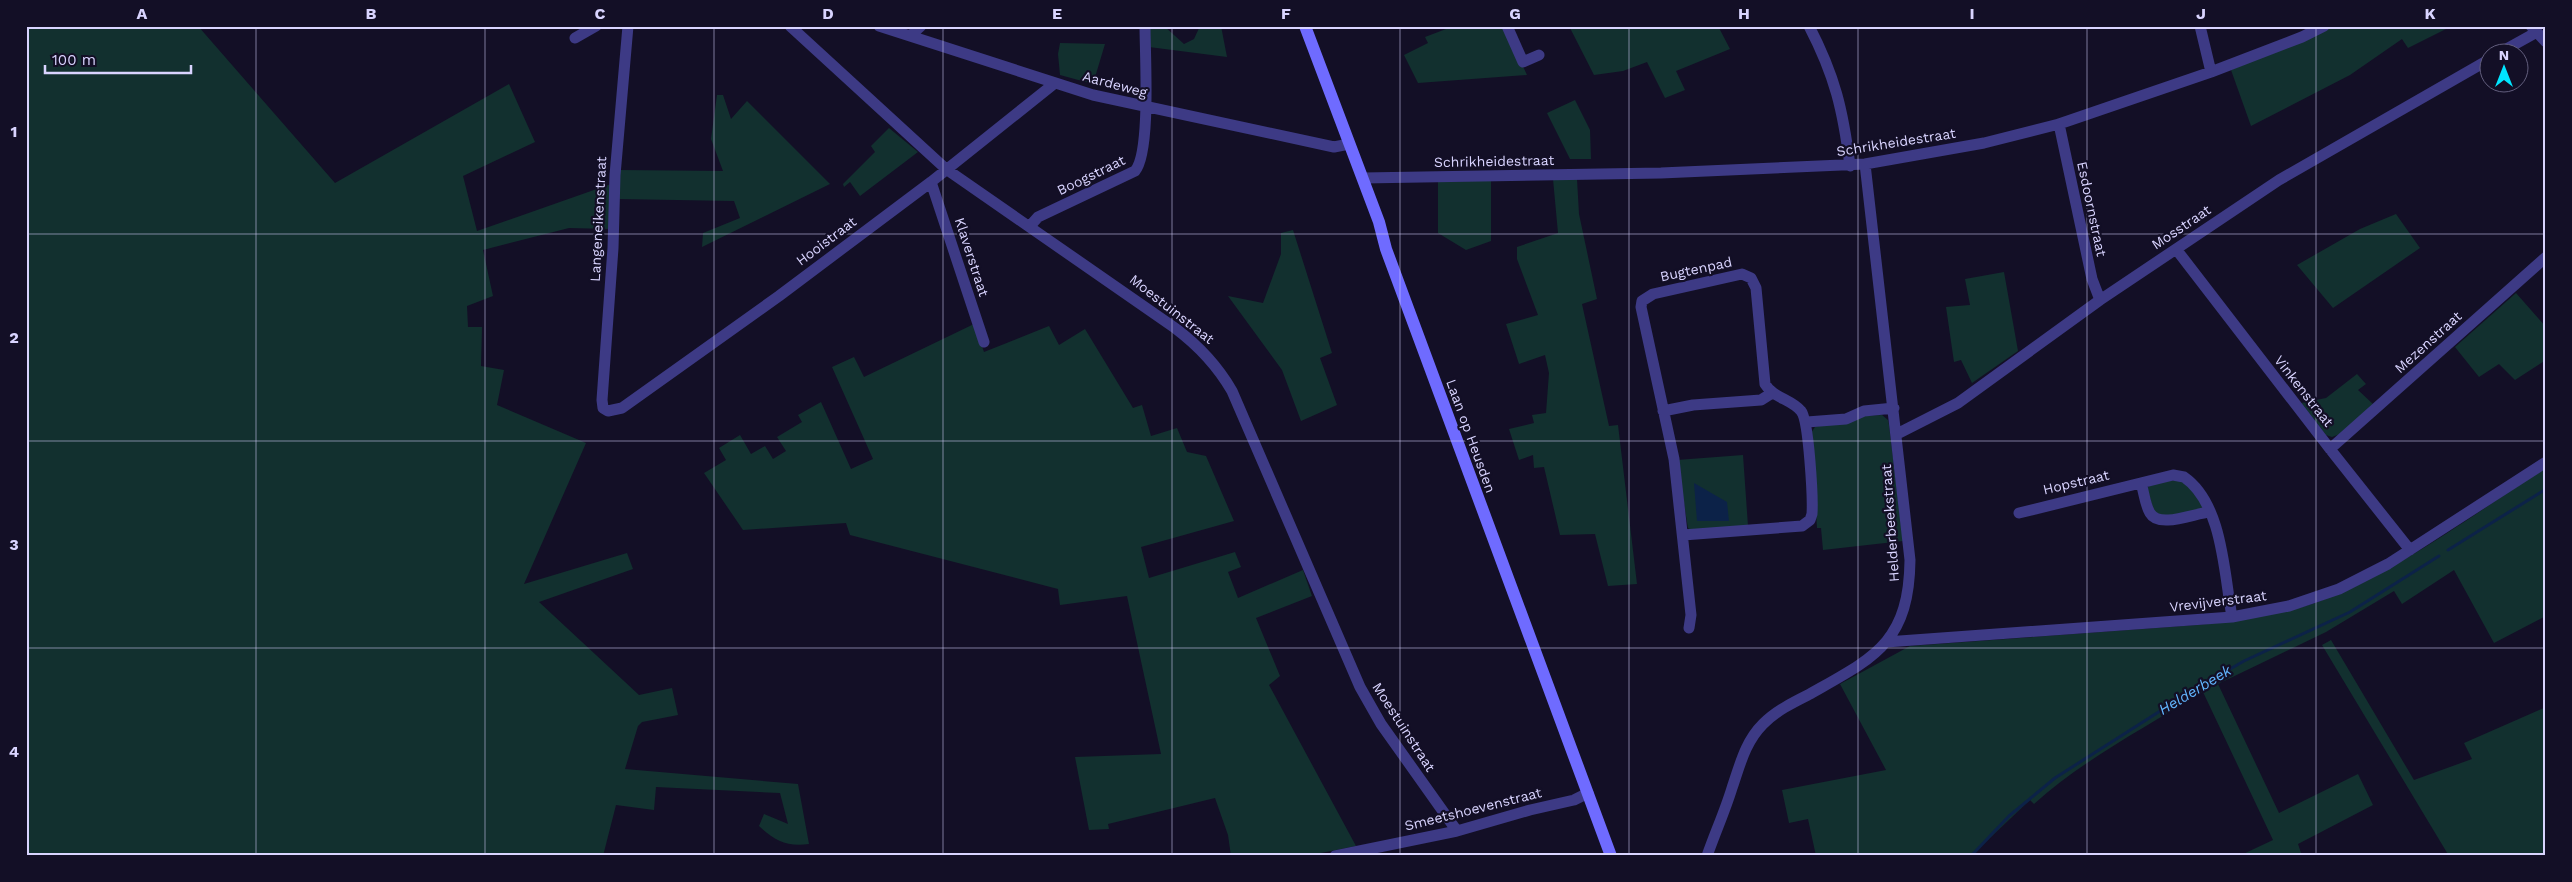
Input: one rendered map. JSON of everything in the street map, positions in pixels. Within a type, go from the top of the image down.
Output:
[{"type":"street","points":[[575,38],[596,26]]},
{"type":"street","name":"Langeneikenstraat","points":[[608,411],[603,408],[602,400],[613,248],[615,175],[628,26]]},
{"type":"street","name":"Moestuinstraat","points":[[790,26],[946,169],[1175,328],[1197,345],[1217,366],[1232,391],[1360,687],[1381,724],[1457,831]]},
{"type":"street","name":"Aardeweg","points":[[880,26],[1055,83],[1145,108],[1334,147],[1349,144]]},
{"type":"street","points":[[910,36],[921,26]]},
{"type":"street","name":"Boogstraat","points":[[1030,226],[1038,218],[1135,171],[1140,165],[1143,153],[1145,108],[1144,26]]},
{"type":"street","name":"Laan op Heusden","points":[[1305,26],[1363,178],[1379,222],[1386,249],[1610,856]]},
{"type":"street","points":[[1507,26],[1523,62],[1539,55]]},
{"type":"street","points":[[1809,26],[1824,55],[1839,97],[1850,166]]},
{"type":"street","points":[[2200,26],[2211,72]]},
{"type":"street","name":"Schrikheidestraat","points":[[1363,178],[1661,173],[1865,164],[1984,143],[2059,124],[2211,72],[2302,37],[2324,26]]},
{"type":"street","points":[[2515,42],[2534,29],[2546,42]]},
{"type":"street","name":"Mosstraat","points":[[1897,434],[1958,403],[2100,300],[2279,180],[2480,65]]},
{"type":"street","name":"Hooistraat","points":[[608,411],[622,408],[779,296],[931,182],[1055,83]]},
{"type":"street","name":"Esdoornstraat","points":[[2059,124],[2092,279],[2100,300]]},
{"type":"street","name":"Helderbeekstraat","points":[[1707,856],[1747,745],[1763,724],[1785,707],[1862,664],[1886,642],[1902,615],[1910,587],[1910,560],[1897,434],[1865,164]]},
{"type":"street","name":"Klaverstraat","points":[[931,182],[984,342]]},
{"type":"street","name":"Vinkenstraat","points":[[2176,249],[2410,550]]},
{"type":"street","name":"Mezenstraat","points":[[2330,449],[2546,257]]},
{"type":"street","name":"Bugtenpad","points":[[1689,628],[1691,615],[1674,459],[1641,312],[1642,301],[1654,294],[1733,275],[1748,276],[1755,283],[1764,379],[1767,388],[1772,393]]},
{"type":"street","points":[[1663,411],[1693,405],[1761,400],[1772,393],[1797,407],[1807,422],[1812,508],[1812,514],[1807,523],[1802,526],[1683,535]]},
{"type":"street","points":[[1807,422],[1846,419],[1864,411],[1894,408]]},
{"type":"street","name":"Vrevijverstraat","points":[[1886,642],[2232,617],[2289,606],[2339,589],[2410,550],[2546,462]]},
{"type":"street","name":"Hopstraat","points":[[2019,512],[2181,475],[2189,481],[2210,512],[2216,525],[2232,617]]},
{"type":"street","points":[[2141,483],[2149,511],[2157,520],[2165,521],[2210,512]]},
{"type":"street","name":"Smeetshoevenstraat","points":[[1335,856],[1457,831],[1530,810],[1574,800],[1588,793]]},
{"type":"green space","points":[[26,26],[198,26],[335,183],[509,84],[535,142],[463,176],[477,231],[611,184],[610,229],[569,228],[483,250],[493,296],[467,306],[468,327],[482,327],[481,366],[504,370],[497,405],[586,443],[524,584],[627,553],[633,569],[539,602],[639,695],[672,688],[678,715],[642,722],[638,726],[625,769],[798,784],[809,844],[794,845],[782,842],[770,836],[759,826],[764,814],[788,824],[780,793],[656,787],[654,810],[616,805],[603,856],[26,856]]},
{"type":"green space","points":[[1148,26],[1164,26],[1184,44],[1194,39],[1200,26],[1221,26],[1227,57],[1149,47]]},
{"type":"green space","points":[[1454,26],[1504,26],[1527,75],[1418,83],[1404,55],[1428,43],[1425,37]]},
{"type":"green space","points":[[1569,26],[1718,26],[1730,49],[1676,71],[1685,90],[1665,98],[1647,62],[1623,71],[1594,75]]},
{"type":"green space","points":[[2333,26],[2452,26],[2408,48],[2402,39],[2350,75],[2251,126],[2231,70]]},
{"type":"green space","points":[[1060,43],[1105,44],[1093,84],[1060,75],[1058,54]]},
{"type":"green space","points":[[717,95],[723,95],[731,119],[747,101],[830,184],[702,247],[703,233],[740,218],[734,201],[618,199],[619,170],[723,171],[711,139]]},
{"type":"green space","points":[[1575,100],[1590,130],[1591,159],[1570,159],[1547,113]]},
{"type":"green space","points":[[889,128],[918,152],[860,196],[850,182],[844,187],[843,184],[875,152],[871,146]]},
{"type":"green space","points":[[1553,179],[1577,179],[1579,214],[1597,299],[1582,304],[1609,426],[1618,425],[1637,584],[1608,586],[1595,534],[1560,535],[1544,467],[1534,468],[1533,455],[1519,460],[1509,429],[1534,423],[1532,415],[1546,413],[1549,373],[1545,355],[1519,364],[1506,324],[1538,315],[1517,259],[1517,247],[1558,233]]},
{"type":"green space","points":[[1491,180],[1491,241],[1466,250],[1438,233],[1438,182]]},
{"type":"green space","points":[[2396,214],[2420,248],[2333,308],[2297,265],[2360,229]]},
{"type":"green space","points":[[1293,230],[1332,353],[1320,358],[1337,405],[1301,421],[1282,370],[1228,296],[1263,303],[1281,254],[1281,233]]},
{"type":"green space","points":[[2004,272],[2018,351],[1972,383],[1961,360],[1954,362],[1946,307],[1970,305],[1965,279]]},
{"type":"green space","points":[[2516,293],[2546,327],[2546,360],[2515,380],[2499,364],[2479,377],[2455,347]]},
{"type":"green space","points":[[974,324],[984,352],[1049,326],[1059,345],[1085,329],[1133,408],[1142,405],[1151,436],[1177,428],[1187,452],[1206,456],[1234,521],[1141,547],[1149,578],[1235,552],[1241,567],[1228,572],[1238,598],[1303,570],[1312,596],[1256,618],[1280,676],[1269,685],[1356,846],[1306,856],[1231,856],[1228,835],[1215,798],[1108,824],[1109,829],[1089,830],[1075,757],[1161,754],[1127,596],[1060,605],[1058,589],[850,535],[846,523],[743,530],[704,473],[726,460],[719,448],[740,435],[751,454],[765,446],[773,459],[786,451],[777,437],[802,422],[798,415],[821,402],[851,469],[873,459],[832,367],[854,357],[864,377]]},
{"type":"green space","points":[[2357,374],[2366,384],[2358,390],[2373,404],[2340,434],[2332,437],[2326,435],[2301,403],[2326,398]]},
{"type":"green space","points":[[1882,415],[1888,420],[1889,425],[1903,541],[1823,550],[1821,528],[1817,528],[1811,433],[1815,427],[1861,416]]},
{"type":"green space","points":[[1743,455],[1748,526],[1691,530],[1688,528],[1677,460]]},
{"type":"green space","points":[[2546,468],[2546,616],[2494,643],[2454,570],[2402,604],[2394,591],[2326,632],[2218,684],[2279,813],[2358,774],[2373,805],[2298,844],[2302,856],[2239,856],[2273,840],[2203,692],[2094,758],[2073,772],[2034,804],[2030,800],[1973,854],[1974,856],[1816,856],[1808,819],[1789,823],[1782,790],[1886,770],[1840,684],[1910,646],[2197,625],[2278,613],[2309,605],[2353,587],[2410,556]]},
{"type":"green space","points":[[2185,480],[2203,507],[2167,519],[2155,515],[2147,488],[2153,482]]},
{"type":"green space","points":[[2331,640],[2414,780],[2472,759],[2464,743],[2546,707],[2546,856],[2449,856],[2322,645]]},
{"type":"water","points":[[1694,483],[1727,502],[1729,521],[1697,521]]},
{"type":"waterway","name":"Helderbeek","points":[[2448,550],[2546,489]]},
{"type":"waterway","name":"Helderbeek","points":[[1971,856],[2009,816],[2055,778],[2190,692],[2244,661],[2350,612],[2439,556]]}]
